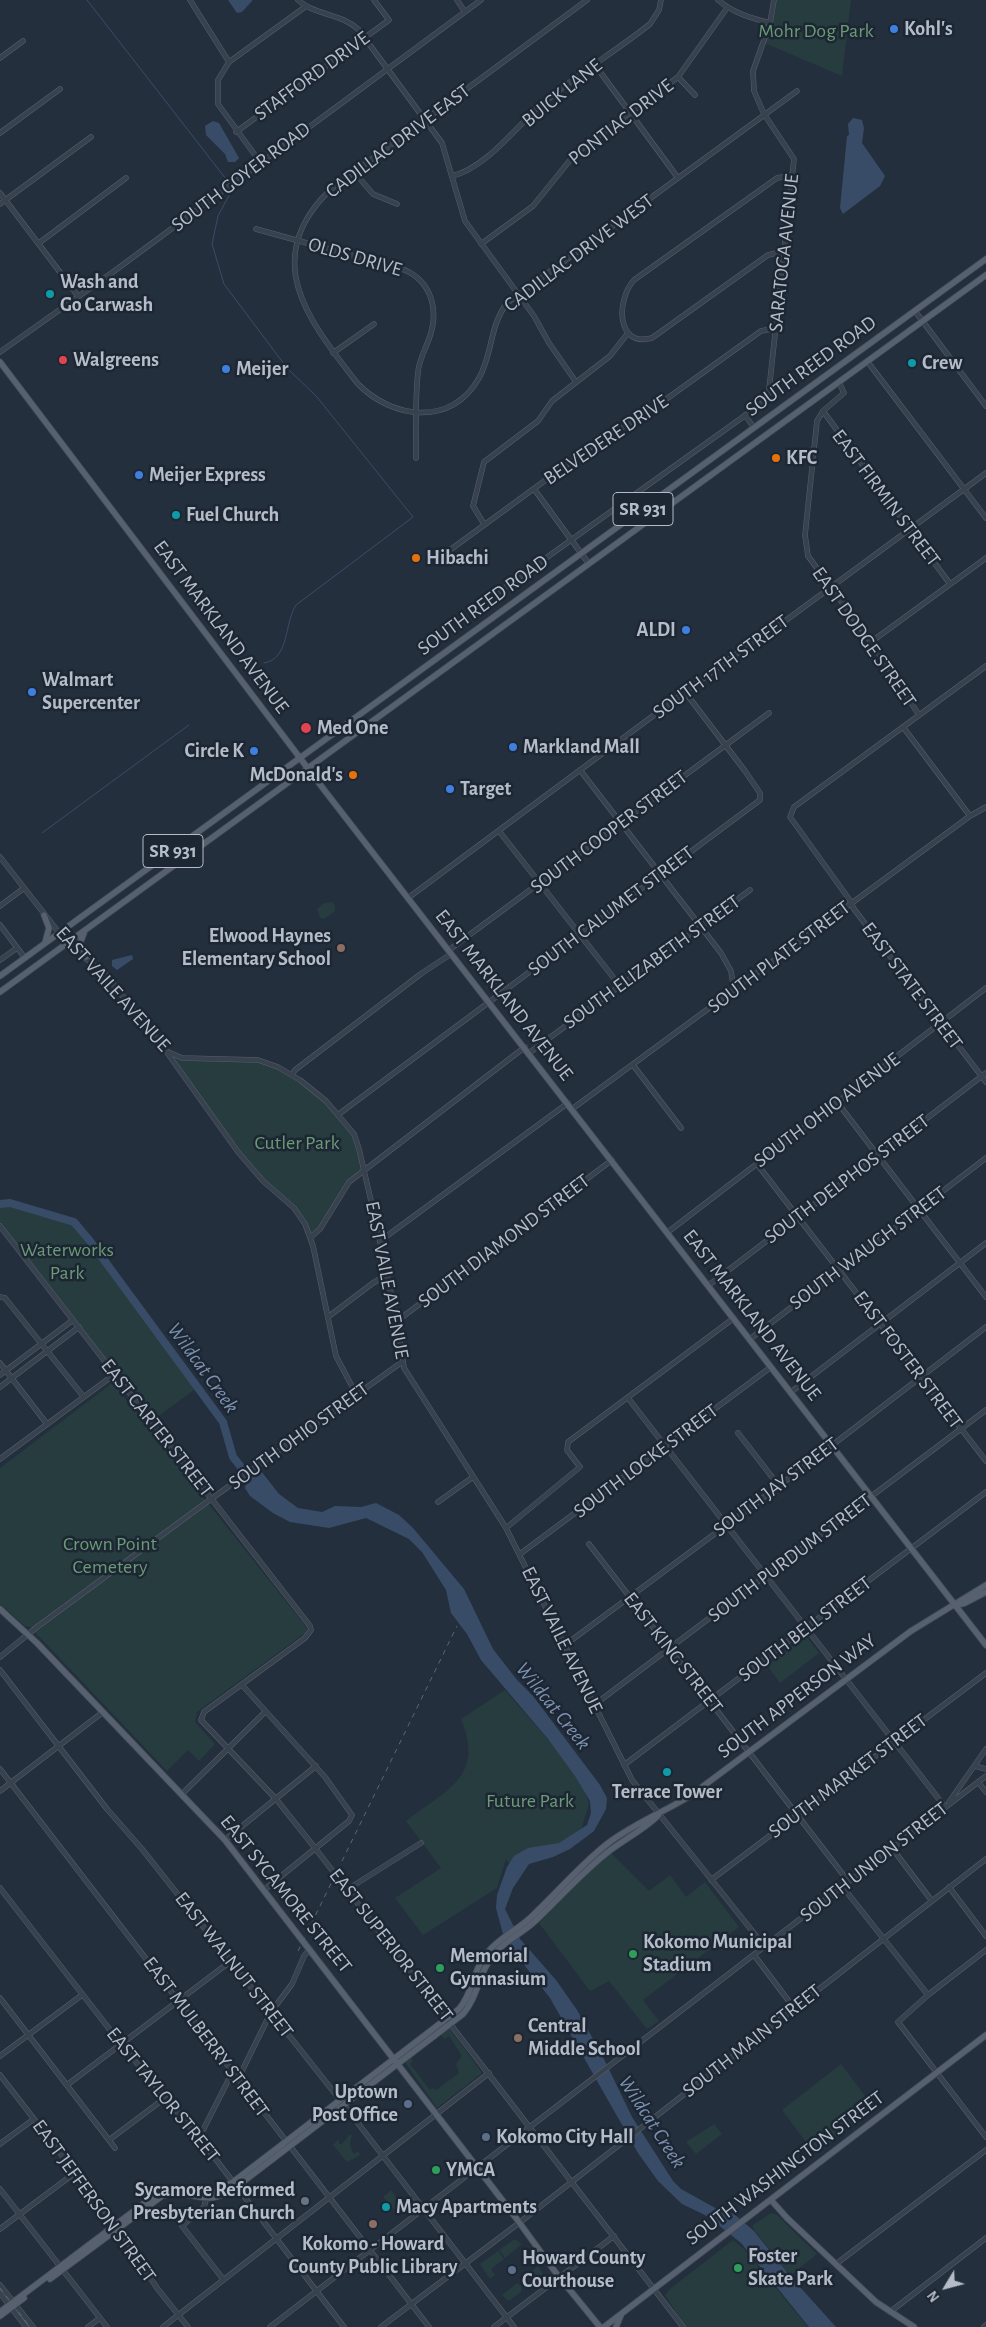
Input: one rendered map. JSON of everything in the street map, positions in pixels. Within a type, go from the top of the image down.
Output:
[{"type":"main road","name":"SOUTH REED ROAD","points":[[0,976],[986,259]]},
{"type":"main road","name":"SOUTH REED ROAD","points":[[0,992],[986,275]]},
{"type":"main road","name":"EAST MARKLAND AVENUE","points":[[0,362],[300,758],[986,1645]]},
{"type":"main road","points":[[44,915],[49,928],[45,943]]},
{"type":"main road","points":[[86,957],[79,946],[80,940],[88,928]]},
{"type":"main road","name":"SOUTH APPERSON WAY","points":[[207,2196],[223,2195],[470,2006],[484,1966],[496,1947],[529,1923],[591,1865],[629,1836],[656,1820],[660,1814],[690,1796],[911,1631],[986,1585]]},
{"type":"main road","name":"SOUTH APPERSON WAY","points":[[955,1605],[965,1603],[986,1592]]},
{"type":"main road","name":"EAST SYCAMORE STREET","points":[[0,1609],[28,1634],[225,1840],[600,2327]]},
{"type":"main road","name":"SOUTH WASHINGTON STREET","points":[[604,2327],[986,2035]]},
{"type":"main road","points":[[0,2316],[153,2196],[167,2190],[182,2188],[207,2196]]},
{"type":"main road","points":[[771,2200],[876,2302],[914,2327]]},
{"type":"main road","points":[[0,2312],[13,2305]]},
{"type":"main road","points":[[616,2327],[622,2314]]},
{"type":"street","points":[[190,0],[229,62]]},
{"type":"street","points":[[298,0],[306,7],[350,22],[364,37],[426,119],[442,143],[465,221],[518,294],[576,382]]},
{"type":"street","name":"STAFFORD DRIVE","points":[[236,132],[388,20],[374,0]]},
{"type":"street","points":[[457,0],[465,12]]},
{"type":"street","name":"SOUTH GOYER ROAD","points":[[0,352],[480,0]]},
{"type":"street","name":"CADILLAC DRIVE EAST","points":[[333,352],[305,310],[295,276],[297,240],[309,215],[319,200],[354,172],[588,0]]},
{"type":"street","name":"BUICK LANE","points":[[452,176],[467,170],[502,145],[542,104],[650,24],[659,10],[661,0]]},
{"type":"street","points":[[718,0],[727,8],[744,16],[770,23]]},
{"type":"street","name":"SARATOGA AVENUE","points":[[745,415],[767,400],[770,393],[792,175],[793,155],[764,114],[754,91],[753,71],[770,23],[774,0]]},
{"type":"street","points":[[260,162],[236,132],[218,104],[216,93],[218,80],[229,62],[306,7]]},
{"type":"street","name":"PONTIAC DRIVE","points":[[481,244],[533,206],[571,159],[678,77],[695,56],[727,8]]},
{"type":"street","points":[[0,58],[23,41]]},
{"type":"street","points":[[595,65],[678,178]]},
{"type":"street","points":[[678,77],[695,94]]},
{"type":"street","points":[[0,133],[60,89]]},
{"type":"street","name":"CADILLAC DRIVE WEST","points":[[333,352],[358,384],[374,399],[399,410],[417,413],[446,407],[470,390],[484,367],[498,316],[507,303],[797,90]]},
{"type":"street","points":[[0,204],[91,137]]},
{"type":"street","points":[[354,172],[373,194],[397,204]]},
{"type":"street","points":[[785,251],[768,254],[652,338],[640,339],[628,332],[624,325],[622,302],[634,280],[776,178],[792,175]]},
{"type":"street","points":[[39,244],[126,178]]},
{"type":"street","points":[[0,193],[78,296]]},
{"type":"street","name":"OLDS DRIVE","points":[[256,229],[405,270],[412,273],[428,291],[434,309],[435,320],[418,370],[416,458]]},
{"type":"street","points":[[915,311],[986,406]]},
{"type":"street","points":[[333,352],[374,324]]},
{"type":"street","name":"BELVEDERE DRIVE","points":[[439,558],[595,444],[651,410],[761,331],[777,328]]},
{"type":"street","points":[[484,524],[473,506],[482,465],[488,458],[538,421],[552,401],[610,356],[628,332]]},
{"type":"street","points":[[867,361],[986,518]]},
{"type":"street","points":[[823,411],[844,393],[839,382]]},
{"type":"street","name":"EAST FIRMIN STREET","points":[[823,411],[950,584]]},
{"type":"street","name":"EAST DODGE STREET","points":[[823,411],[817,421],[807,518],[806,546],[810,560],[871,642],[919,715]]},
{"type":"street","points":[[479,606],[745,415],[754,428]]},
{"type":"street","name":"SOUTH 17TH STREET","points":[[408,898],[685,692],[986,473]]},
{"type":"street","points":[[534,489],[589,564]]},
{"type":"street","points":[[871,642],[986,558]]},
{"type":"street","points":[[970,816],[903,727],[986,666]]},
{"type":"street","points":[[685,692],[725,745]]},
{"type":"street","name":"SOUTH COOPER STREET","points":[[292,1075],[295,1070],[540,883],[769,713]]},
{"type":"street","name":"EAST STATE STREET","points":[[903,727],[794,808],[790,814],[792,823],[940,1023],[984,1075],[986,1082]]},
{"type":"street","name":"SOUTH CALUMET STREET","points":[[339,1114],[488,1001],[757,803],[760,796],[746,771],[725,745]]},
{"type":"street","points":[[580,770],[728,963],[734,990]]},
{"type":"street","name":"SOUTH PLATE STREET","points":[[572,1109],[970,816],[986,807]]},
{"type":"street","points":[[499,831],[620,986]]},
{"type":"street","name":"EAST VAILE AVENUE","points":[[0,857],[44,915],[61,932],[67,943],[86,957],[106,976],[128,1001],[166,1051],[182,1058],[258,1060],[292,1075],[316,1092],[339,1114],[356,1138],[397,1321],[402,1362],[506,1528],[632,1780],[764,1947]]},
{"type":"street","points":[[0,906],[24,888]]},
{"type":"street","name":"SOUTH ELIZABETH STREET","points":[[529,1053],[750,890]]},
{"type":"street","points":[[0,925],[25,958]]},
{"type":"street","points":[[0,960],[17,948]]},
{"type":"street","name":"SOUTH OHIO AVENUE","points":[[668,1232],[986,988]]},
{"type":"street","points":[[311,1238],[320,1229],[349,1182],[524,1048]]},
{"type":"street","points":[[166,1051],[250,1166],[299,1214],[311,1238],[314,1249],[336,1356],[356,1394]]},
{"type":"street","points":[[633,1065],[681,1128]]},
{"type":"street","name":"SOUTH DELPHOS STREET","points":[[708,1285],[984,1075]]},
{"type":"street","points":[[837,1102],[986,1297]]},
{"type":"street","points":[[380,1241],[568,1103]]},
{"type":"street","name":"SOUTH WAUGH STREET","points":[[750,1339],[986,1158]]},
{"type":"street","name":"SOUTH DIAMOND STREET","points":[[397,1321],[612,1160]]},
{"type":"street","name":"EAST FOSTER STREET","points":[[757,1164],[986,1461]]},
{"type":"street","name":"EAST CARTER STREET","points":[[0,1226],[309,1624],[311,1630],[305,1638],[242,1685]]},
{"type":"street","points":[[791,1392],[986,1243]]},
{"type":"street","points":[[328,1317],[373,1283],[387,1275]]},
{"type":"street","points":[[0,1297],[5,1298],[83,1396]]},
{"type":"street","points":[[506,1528],[580,1467],[567,1450],[566,1445],[734,1318]]},
{"type":"street","points":[[0,1375],[73,1320]]},
{"type":"street","points":[[0,1387],[79,1327]]},
{"type":"street","name":"SOUTH JAY STREET","points":[[565,1645],[832,1446],[986,1327]]},
{"type":"street","name":"SOUTH OHIO STREET","points":[[0,1657],[28,1634],[402,1362]]},
{"type":"street","points":[[0,1363],[47,1424]]},
{"type":"street","name":"SOUTH LOCKE STREET","points":[[520,1554],[771,1366]]},
{"type":"street","points":[[0,1459],[115,1374]]},
{"type":"street","points":[[628,1398],[946,1807],[986,1749]]},
{"type":"street","name":"SOUTH PURDUM STREET","points":[[594,1705],[986,1410]]},
{"type":"street","points":[[738,1433],[779,1486]]},
{"type":"street","points":[[438,1502],[473,1477]]},
{"type":"street","name":"SOUTH BELL STREET","points":[[624,1765],[986,1492]]},
{"type":"street","name":"EAST KING STREET","points":[[589,1544],[848,1881]]},
{"type":"street","name":"EAST WALNUT STREET","points":[[0,1670],[107,1809],[142,1848],[271,2012],[514,2327]]},
{"type":"street","name":"SOUTH MARKET STREET","points":[[711,1880],[986,1673]]},
{"type":"street","points":[[242,1685],[316,1766],[350,1809],[352,1817],[264,1890]]},
{"type":"street","name":"EAST SUPERIOR STREET","points":[[242,1685],[201,1717],[276,1799],[348,1889],[683,2327]]},
{"type":"street","points":[[0,1791],[103,1712]]},
{"type":"street","points":[[182,1794],[265,1712]]},
{"type":"street","points":[[225,1840],[316,1766]]},
{"type":"street","points":[[975,1766],[986,1769]]},
{"type":"street","name":"EAST MULBERRY STREET","points":[[0,1770],[429,2327]]},
{"type":"street","name":"SOUTH UNION STREET","points":[[270,2327],[986,1776]]},
{"type":"street","points":[[978,1782],[986,1792]]},
{"type":"street","points":[[348,1889],[421,1843]]},
{"type":"street","points":[[892,1848],[932,1901]]},
{"type":"street","name":"SOUTH MAIN STREET","points":[[381,2327],[519,2223],[986,1859]]},
{"type":"street","points":[[842,1886],[928,1995]]},
{"type":"street","points":[[949,1887],[986,1936]]},
{"type":"street","name":"EAST TAYLOR STREET","points":[[0,1888],[121,2044],[199,2138],[344,2327]]},
{"type":"street","points":[[238,2079],[271,2012],[292,1984],[304,1956],[310,1949]]},
{"type":"street","points":[[986,1950],[928,1995],[898,2022],[986,2137]]},
{"type":"street","points":[[754,1955],[794,2008]]},
{"type":"street","points":[[66,2085],[230,1961]]},
{"type":"street","points":[[0,2056],[82,1995]]},
{"type":"street","points":[[0,1998],[115,2148]]},
{"type":"street","points":[[199,2138],[232,2071]]},
{"type":"street","points":[[162,2327],[489,2073]]},
{"type":"street","name":"EAST JEFFERSON STREET","points":[[0,2075],[117,2226],[157,2288],[188,2327]]},
{"type":"street","points":[[109,2140],[165,2098]]},
{"type":"street","points":[[0,2144],[34,2119]]},
{"type":"street","points":[[836,2264],[986,2150]]},
{"type":"street","points":[[0,2229],[76,2172]]},
{"type":"street","points":[[0,2189],[107,2327]]},
{"type":"street","points":[[207,2196],[204,2207],[182,2226],[223,2279]]},
{"type":"street","points":[[494,2327],[614,2236]]},
{"type":"street","points":[[890,2312],[986,2238]]},
{"type":"street","points":[[0,2285],[26,2327]]},
{"type":"street","points":[[0,2293],[33,2327]]},
{"type":"street","points":[[88,2327],[100,2318]]},
{"type":"green space","name":"Mohr Dog Park","points":[[774,0],[851,0],[842,76],[762,42],[770,23]]},
{"type":"green space","points":[[332,902],[335,905],[335,911],[324,919],[320,918],[317,909],[324,903]]},
{"type":"green space","name":"Cutler Park","points":[[166,1051],[175,1057],[247,1059],[269,1063],[316,1092],[354,1134],[364,1169],[349,1182],[325,1222],[311,1237],[299,1214],[258,1175]]},
{"type":"green space","name":"Waterworks Park","points":[[10,1203],[74,1222],[198,1387],[152,1421],[0,1226],[0,1204]]},
{"type":"green space","name":"Crown Point Cemetery","points":[[111,1384],[115,1386],[307,1628],[305,1633],[197,1712],[195,1722],[215,1744],[199,1761],[188,1750],[167,1771],[30,1627],[25,1626],[0,1604],[0,1468]]},
{"type":"green space","points":[[806,1636],[819,1653],[780,1683],[767,1665]]},
{"type":"green space","name":"Future Park","points":[[505,1690],[577,1773],[589,1803],[580,1834],[513,1868],[506,1859],[497,1888],[423,1935],[395,1898],[441,1868],[406,1821],[448,1790],[458,1780],[465,1768],[468,1755],[467,1739],[461,1719]]},
{"type":"green space","name":"Kokomo Municipal Stadium","points":[[611,1853],[649,1891],[670,1875],[686,1897],[705,1882],[739,1927],[643,2000],[659,2021],[647,2029],[609,1981],[590,1991],[539,1923],[596,1865]]},
{"type":"green space","points":[[449,2028],[482,2073],[437,2108],[404,2061]],"holes":[[[441,2035],[445,2039],[449,2036],[462,2056],[456,2064],[459,2073],[436,2090],[433,2088],[430,2090],[410,2064],[413,2061],[411,2058]]]},
{"type":"green space","points":[[841,2064],[875,2109],[815,2154],[782,2110]]},
{"type":"green space","points":[[714,2124],[722,2134],[696,2154],[686,2142]]},
{"type":"green space","points":[[350,2134],[352,2136],[350,2143],[352,2150],[354,2154],[358,2151],[360,2155],[347,2162],[333,2145],[339,2139],[339,2144],[342,2144]]},
{"type":"green space","points":[[391,2190],[401,2204],[401,2208],[396,2212],[383,2197]]},
{"type":"green space","points":[[771,2213],[777,2215],[817,2254],[790,2276],[753,2228],[753,2225]]},
{"type":"green space","points":[[515,2239],[522,2244],[505,2258],[499,2250]]},
{"type":"green space","points":[[733,2240],[744,2249],[808,2327],[685,2327],[665,2295],[670,2289]]},
{"type":"green space","points":[[498,2251],[504,2259],[491,2269],[495,2275],[490,2279],[480,2264]]},
{"type":"green space","points":[[538,2266],[543,2274],[535,2281],[529,2274]]},
{"type":"green space","points":[[517,2283],[521,2286],[521,2292],[507,2300],[502,2295]]},
{"type":"water","points":[[228,0],[252,1],[242,12],[237,13]]},
{"type":"water","points":[[853,118],[862,120],[864,128],[862,143],[885,176],[880,186],[843,214],[840,208],[847,136],[849,135],[848,124]]},
{"type":"water","points":[[213,121],[219,123],[239,158],[235,162],[228,162],[225,154],[206,135],[205,126]]},
{"type":"water","points":[[132,955],[133,959],[117,970],[112,966],[112,960]]},
{"type":"water","points":[[261,1471],[279,1494],[298,1508],[322,1512],[335,1506],[361,1507],[376,1503],[399,1515],[413,1528],[464,1589],[493,1649],[517,1680],[533,1696],[600,1785],[607,1798],[606,1809],[594,1831],[570,1849],[553,1857],[529,1864],[513,1888],[505,1909],[520,1939],[556,1980],[577,2010],[603,2057],[632,2117],[673,2181],[681,2189],[719,2210],[734,2214],[754,2231],[790,2276],[836,2327],[809,2327],[741,2243],[707,2216],[682,2204],[658,2181],[638,2153],[550,1998],[511,1948],[503,1934],[496,1908],[497,1895],[507,1867],[514,1856],[528,1848],[559,1843],[587,1825],[591,1813],[590,1801],[575,1776],[548,1739],[481,1660],[467,1634],[451,1613],[446,1590],[422,1552],[409,1539],[366,1518],[329,1528],[290,1522],[273,1513],[250,1496],[245,1488],[246,1483]]},
{"type":"waterway","points":[[87,0],[226,179]]},
{"type":"waterway","points":[[233,188],[218,216],[212,244],[224,284],[287,368],[317,397],[413,517],[296,605],[292,612],[282,648],[278,655],[264,663]]},
{"type":"waterway","points":[[42,833],[189,725]]},
{"type":"waterway","name":"Wildcat Creek","points":[[0,1204],[10,1203],[74,1222],[223,1422],[233,1457],[257,1487]]},
{"type":"railway","points":[[298,1951],[457,1626]]},
{"type":"railway","points":[[0,2288],[30,2327]]},
{"type":"place","name":"Kohl's","points":[[894,29]]},
{"type":"place","name":"Wash and Go Carwash","points":[[50,294]]},
{"type":"place","name":"Walgreens","points":[[63,360]]},
{"type":"place","name":"Crew","points":[[912,363]]},
{"type":"place","name":"Meijer","points":[[226,369]]},
{"type":"place","name":"KFC","points":[[776,458]]},
{"type":"place","name":"Meijer Express","points":[[139,475]]},
{"type":"place","name":"Fuel Church","points":[[176,515]]},
{"type":"place","name":"Hibachi","points":[[416,558]]},
{"type":"place","name":"ALDI","points":[[686,630]]},
{"type":"place","name":"Walmart Supercenter","points":[[32,692]]},
{"type":"place","name":"Med One","points":[[306,728]]},
{"type":"place","name":"Markland Mall","points":[[513,747]]},
{"type":"place","name":"Circle K","points":[[254,751]]},
{"type":"place","name":"McDonald's","points":[[353,775]]},
{"type":"place","name":"Target","points":[[450,789]]},
{"type":"place","name":"Elwood Haynes Elementary School","points":[[341,948]]},
{"type":"place","name":"Terrace Tower","points":[[667,1772]]},
{"type":"place","name":"Kokomo Municipal Stadium","points":[[633,1954]]},
{"type":"place","name":"Memorial Gymnasium","points":[[440,1968]]},
{"type":"place","name":"Central Middle School","points":[[518,2038]]},
{"type":"place","name":"Uptown Post Office","points":[[408,2104]]},
{"type":"place","name":"Kokomo City Hall","points":[[486,2137]]},
{"type":"place","name":"YMCA","points":[[436,2170]]},
{"type":"place","name":"Sycamore Reformed Presbyterian Church","points":[[305,2201]]},
{"type":"place","name":"Macy Apartments","points":[[386,2207]]},
{"type":"place","name":"Kokomo - Howard County Public Library","points":[[373,2224]]},
{"type":"place","name":"Foster Skate Park","points":[[738,2268]]},
{"type":"place","name":"Howard County Courthouse","points":[[512,2270]]}]
